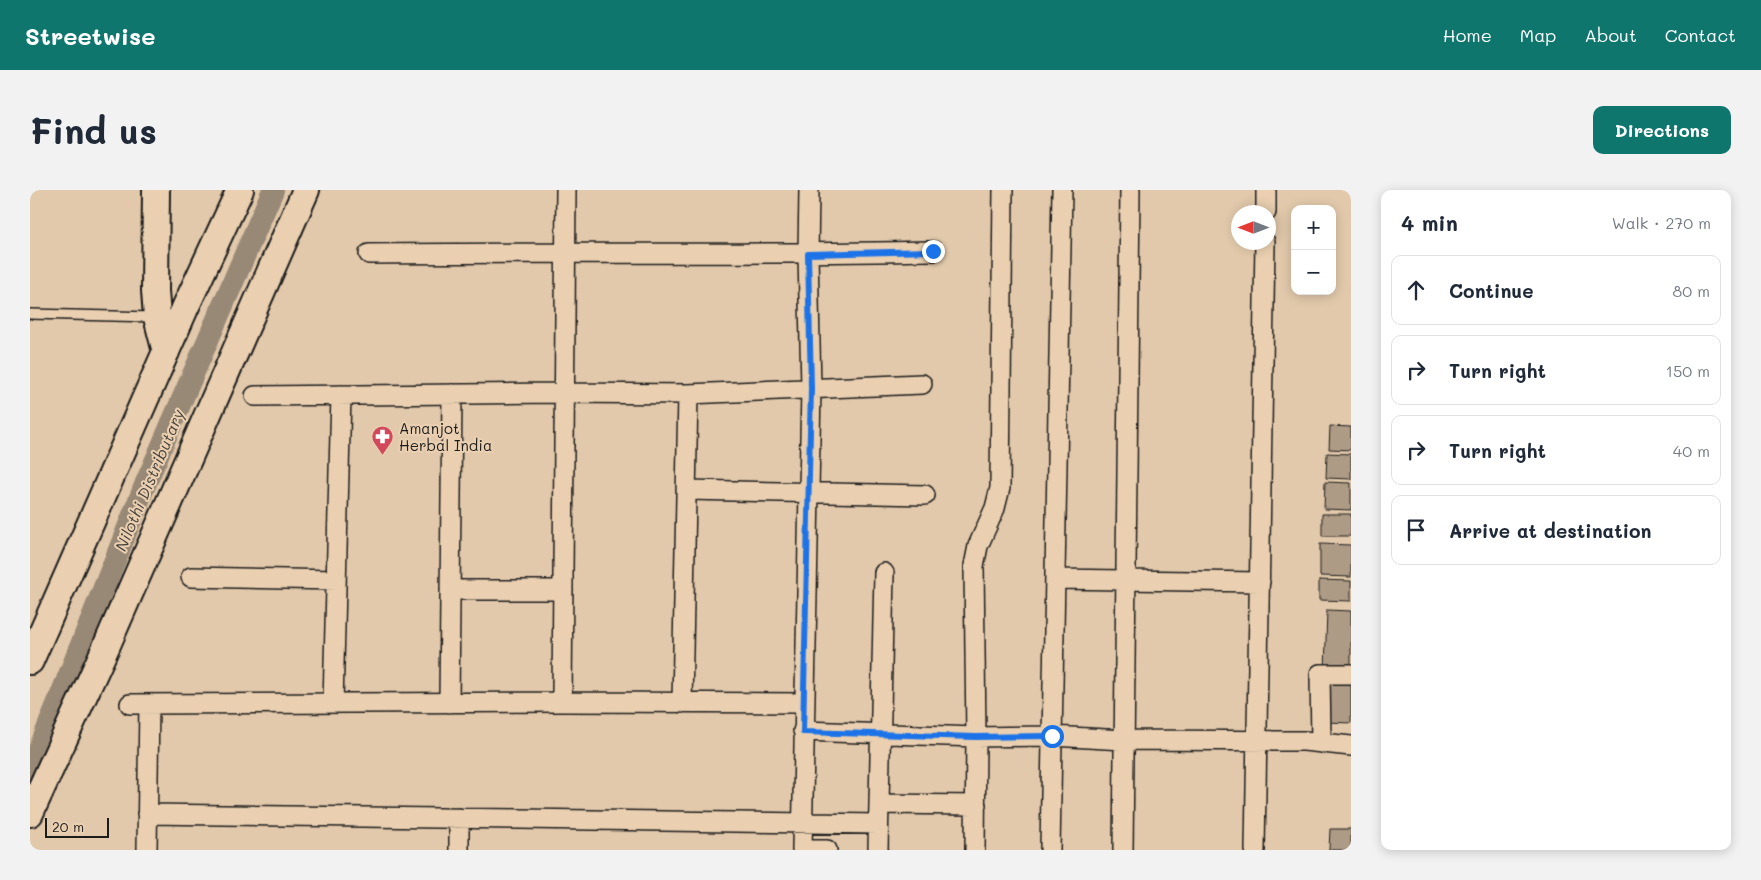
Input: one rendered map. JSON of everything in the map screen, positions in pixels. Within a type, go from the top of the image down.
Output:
[{"type":"street","points":[[156,190],[155,291],[157,317],[166,352]]},
{"type":"street","points":[[30,661],[186,306],[240,190]]},
{"type":"street","points":[[30,813],[106,647],[306,190]]},
{"type":"street","points":[[562,702],[566,190]]},
{"type":"street","points":[[809,190],[808,254],[811,388],[803,704],[802,850],[827,850]]},
{"type":"street","points":[[975,850],[974,566],[978,546],[995,508],[1000,488],[1003,190]]},
{"type":"street","points":[[1050,850],[1062,190]]},
{"type":"street","points":[[1123,850],[1130,190]]},
{"type":"street","points":[[1266,190],[1266,205]]},
{"type":"street","points":[[1255,850],[1265,250]]},
{"type":"street","points":[[369,254],[565,252],[808,254],[933,251]]},
{"type":"street","points":[[255,396],[564,393],[688,394],[922,384]]},
{"type":"street","points":[[449,702],[452,394]]},
{"type":"street","points":[[682,703],[688,394]]},
{"type":"street","points":[[333,703],[341,395]]},
{"type":"street","points":[[686,490],[925,495]]},
{"type":"street","points":[[878,850],[884,573]]},
{"type":"street","points":[[191,578],[336,580]]},
{"type":"street","points":[[1055,579],[1260,582]]},
{"type":"street","points":[[450,590],[563,590]]},
{"type":"street","points":[[1321,742],[1320,674],[1351,674]]},
{"type":"street","points":[[130,704],[562,702],[803,704]]},
{"type":"street","points":[[146,850],[149,704]]},
{"type":"street","points":[[803,732],[976,737],[1052,736],[1124,740],[1321,742],[1351,746]]},
{"type":"street","points":[[879,804],[976,805]]},
{"type":"street","points":[[147,814],[878,824]]},
{"type":"street","points":[[459,818],[459,850]]},
{"type":"lane","points":[[30,314],[157,317]]},
{"type":"building","points":[[1330,426],[1351,427],[1351,450],[1329,449]]},
{"type":"building","points":[[1327,453],[1351,454],[1351,479],[1326,478]]},
{"type":"building","points":[[1325,482],[1351,483],[1351,510],[1324,509]]},
{"type":"building","points":[[1322,514],[1351,514],[1351,536],[1322,536]]},
{"type":"building","points":[[1320,544],[1351,545],[1351,577],[1320,576]]},
{"type":"building","points":[[1319,580],[1351,581],[1351,601],[1319,600]]},
{"type":"building","points":[[1327,610],[1351,611],[1351,670],[1325,670]]},
{"type":"building","points":[[1327,676],[1351,677],[1351,723],[1326,722]]},
{"type":"building","points":[[1330,829],[1351,829],[1351,850],[1329,850]]},
{"type":"waterway","name":"Nilothi Distributary","points":[[30,772],[145,485],[273,190]]},
{"type":"place","name":"Amanjot Herbal India","points":[[383,456]]},
{"type":"route","points":[[933,251],[808,254],[811,388],[803,732],[976,737],[1052,736]]}]
